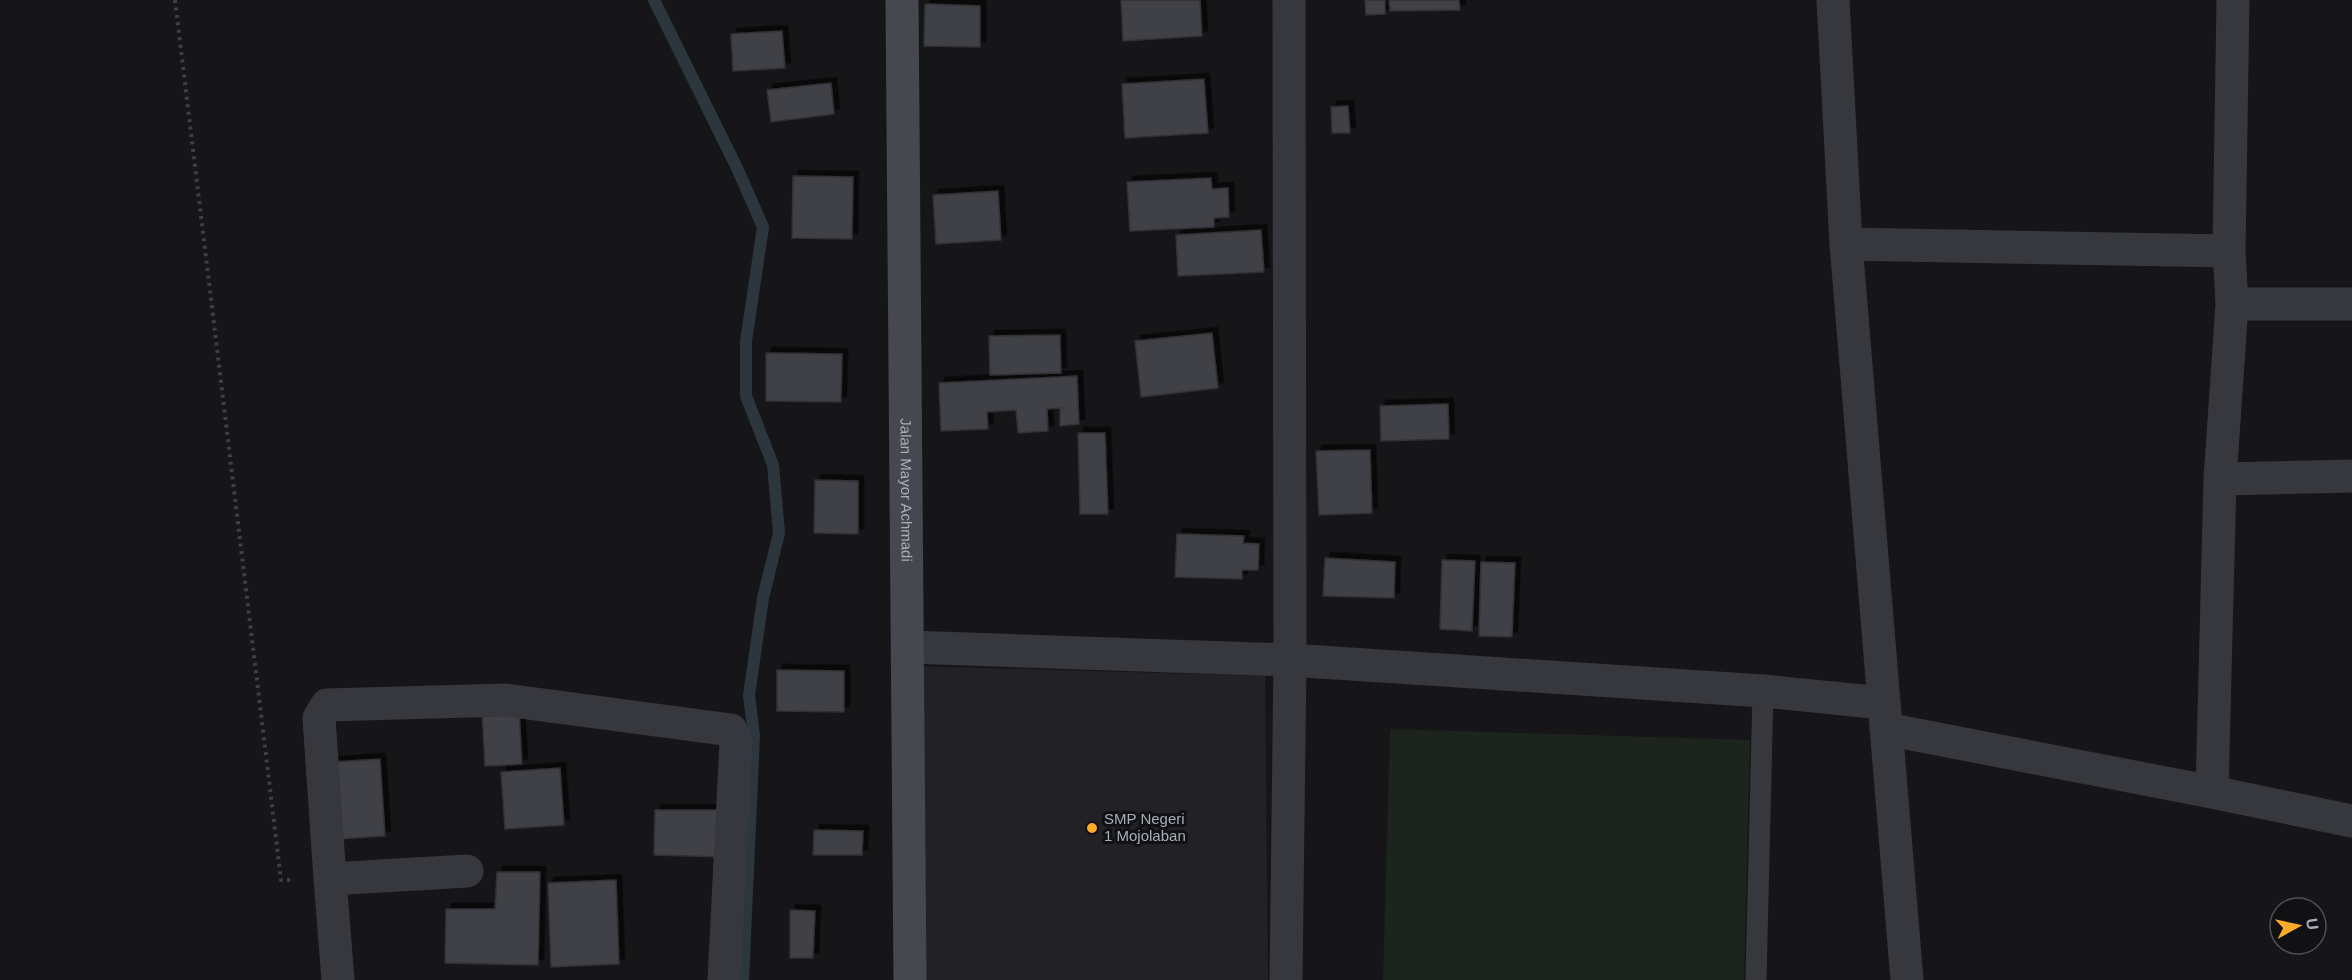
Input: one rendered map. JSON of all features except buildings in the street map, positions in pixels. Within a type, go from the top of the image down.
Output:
[{"type":"main road","name":"Jalan Mayor Achmadi","points":[[902,0],[910,980]]},
{"type":"street","points":[[1286,980],[1290,660],[1289,0]]},
{"type":"street","points":[[1833,0],[1846,244],[1907,980]]},
{"type":"street","points":[[2212,792],[2220,479],[2232,304],[2229,251],[2233,0]]},
{"type":"street","points":[[1846,244],[2229,251]]},
{"type":"street","points":[[2232,304],[2352,304]]},
{"type":"street","points":[[2220,479],[2352,476]]},
{"type":"street","points":[[909,647],[1290,660],[1762,691],[1885,716],[2212,792],[2352,821]]},
{"type":"street","points":[[338,980],[319,718],[327,705],[505,700],[730,730],[736,742],[724,980]]},
{"type":"street","points":[[330,879],[467,871]]},
{"type":"lane","points":[[1756,980],[1762,691]]},
{"type":"path","points":[[175,0],[281,880],[330,879]]},
{"type":"shaded area","name":"SMP Negeri 1 Mojolaban","points":[[916,666],[1265,676],[1268,980],[920,980]]},
{"type":"shaded area","points":[[1390,729],[1750,740],[1744,980],[1383,980]]},
{"type":"waterway","points":[[654,0],[738,170],[763,227],[746,341],[746,396],[773,465],[779,533],[763,598],[749,695],[754,736],[743,980]]},
{"type":"place","name":"SMP Negeri 1 Mojolaban","points":[[1092,828]]}]
